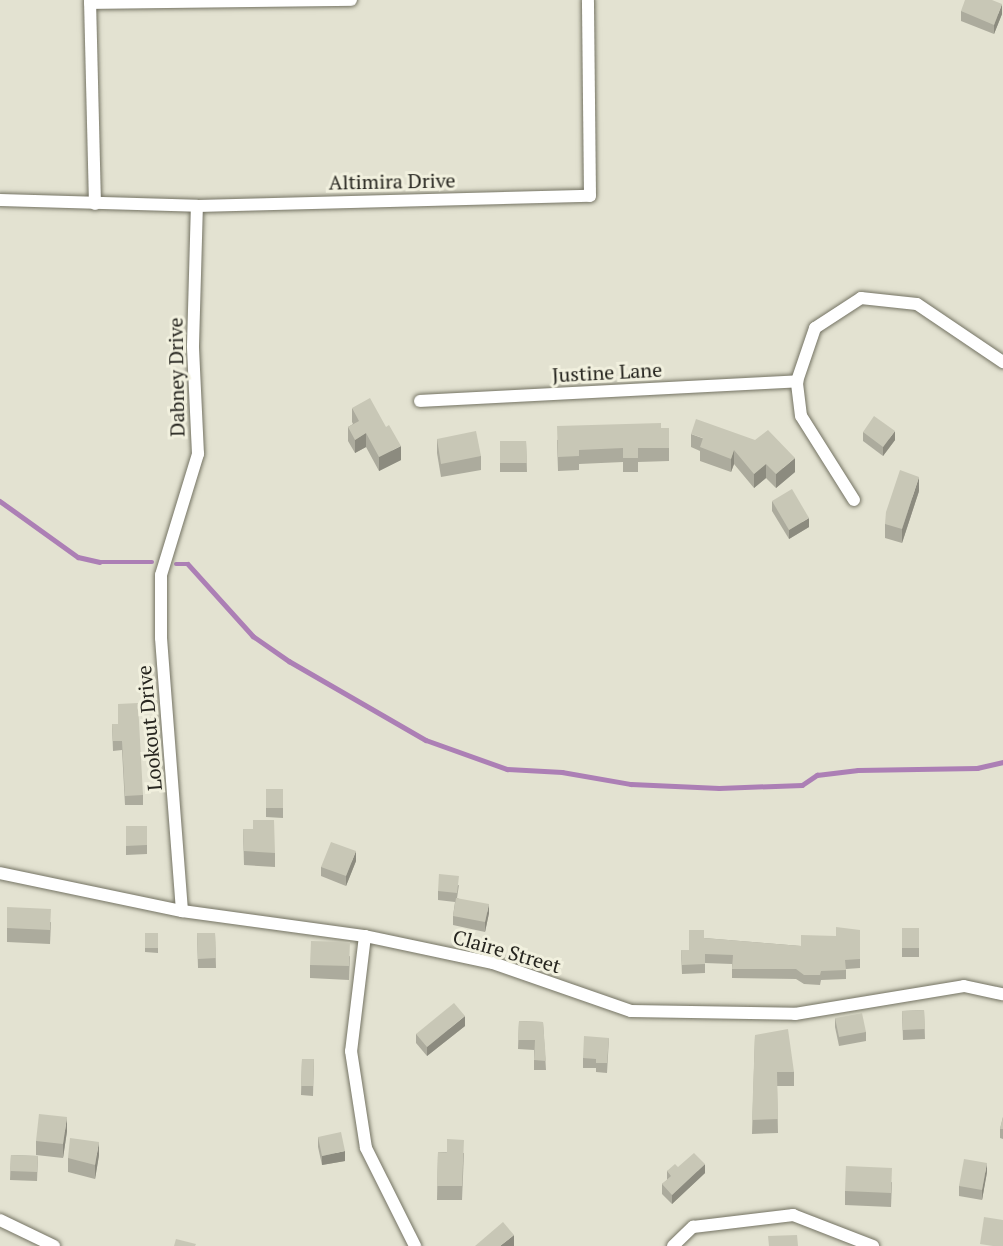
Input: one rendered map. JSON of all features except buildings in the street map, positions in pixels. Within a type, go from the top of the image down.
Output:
[{"type":"street","points":[[95,204],[90,1],[351,0]]},
{"type":"street","name":"Altimira Drive","points":[[0,200],[197,206],[590,196],[588,0]]},
{"type":"street","name":"Dabney Drive","points":[[170,543],[198,454],[193,346],[197,206]]},
{"type":"street","points":[[854,500],[801,416],[797,381],[815,328],[861,298],[917,304],[1003,362]]},
{"type":"street","name":"Justine Lane","points":[[420,401],[797,381]]},
{"type":"street","name":"Lookout Drive","points":[[170,543],[161,575],[160,638],[182,911]]},
{"type":"street","name":"Claire Street","points":[[0,873],[182,911],[365,936],[493,963],[631,1011],[795,1014],[964,986],[1003,994]]},
{"type":"street","points":[[365,936],[351,1051],[366,1148],[415,1246]]},
{"type":"street","points":[[673,1246],[693,1227],[793,1215],[873,1246]]},
{"type":"street","points":[[0,1220],[54,1246]]},
{"type":"waterway","points":[[0,501],[78,557],[99,562],[152,562]]},
{"type":"waterway","points":[[176,564],[188,564],[253,636],[289,661],[426,740],[507,769],[562,772],[631,784],[719,788],[802,785],[817,775],[858,770],[977,768],[1003,762]]}]
